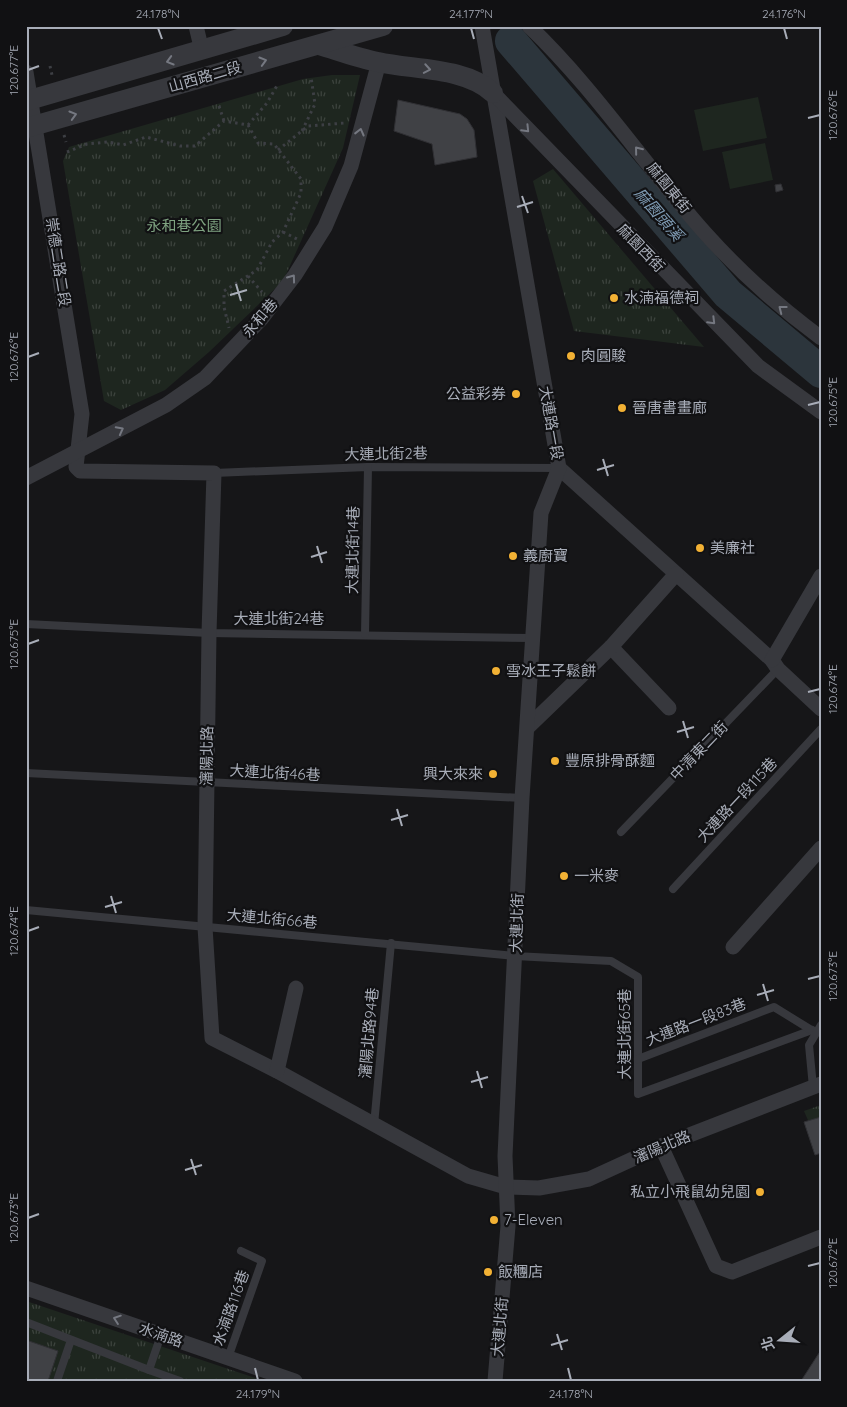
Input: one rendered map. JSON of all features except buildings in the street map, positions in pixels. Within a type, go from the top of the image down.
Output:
[{"type":"street","points":[[196,26],[202,51]]},
{"type":"street","name":"山西路二段","points":[[28,100],[283,26]]},
{"type":"street","name":"山西路二段","points":[[31,127],[383,26]]},
{"type":"street","name":"大連路一段","points":[[482,26],[559,468],[821,709]]},
{"type":"street","name":"麻園東街","points":[[528,26],[601,104],[706,234],[777,306],[821,338]]},
{"type":"street","points":[[319,45],[379,62],[447,72],[486,87],[493,93]]},
{"type":"street","name":"永和巷","points":[[26,478],[77,453],[166,404],[205,378],[262,318],[295,275],[325,226],[351,166],[379,62]]},
{"type":"street","name":"崇德二路二段","points":[[26,72],[31,127],[82,414],[77,453]]},
{"type":"street","name":"麻園西街","points":[[493,93],[758,366],[821,412]]},
{"type":"street","points":[[77,453],[76,467],[80,472],[214,473]]},
{"type":"street","name":"大連北街","points":[[495,1381],[508,1226],[505,1156],[522,798],[528,727],[532,638],[541,513],[559,468]]},
{"type":"street","name":"瀋陽北路","points":[[214,473],[209,632],[205,926],[212,1038],[277,1071],[468,1176],[506,1187],[539,1188],[588,1179],[661,1146],[817,1085]]},
{"type":"street","points":[[528,727],[611,647],[676,574]]},
{"type":"street","name":"中清東二街","points":[[775,665],[821,576]]},
{"type":"street","points":[[611,647],[670,708]]},
{"type":"street","points":[[733,947],[821,848]]},
{"type":"street","points":[[277,1071],[296,988]]},
{"type":"street","points":[[661,1146],[716,1266],[732,1272],[821,1237]]},
{"type":"street","name":"水湳路","points":[[26,1288],[295,1381]]},
{"type":"lane","name":"大連北街2巷","points":[[214,473],[368,467],[559,468]]},
{"type":"lane","name":"大連北街14巷","points":[[365,634],[368,467]]},
{"type":"lane","name":"大連北街24巷","points":[[26,624],[209,632],[532,638]]},
{"type":"lane","name":"中清東二街","points":[[621,832],[775,665]]},
{"type":"lane","name":"大連路一段115巷","points":[[673,889],[821,729]]},
{"type":"lane","name":"大連北街46巷","points":[[26,773],[522,798]]},
{"type":"lane","name":"大連北街66巷","points":[[26,910],[515,956]]},
{"type":"lane","name":"瀋陽北路94巷","points":[[374,1125],[391,943]]},
{"type":"lane","name":"大連北街65巷","points":[[515,956],[611,961],[638,977],[638,1094],[813,1031]]},
{"type":"lane","name":"大連路一段83巷","points":[[638,1059],[774,1007],[813,1031]]},
{"type":"lane","name":"瀋陽北路","points":[[817,1085],[809,1045],[813,1031],[821,1025]]},
{"type":"lane","name":"水湳路116巷","points":[[228,1358],[262,1261],[241,1251]]},
{"type":"lane","points":[[26,1322],[180,1381]]},
{"type":"lane","points":[[149,1370],[161,1335]]},
{"type":"lane","points":[[57,1381],[71,1340]]},
{"type":"path","points":[[301,132],[314,104],[312,77]]},
{"type":"path","points":[[248,125],[267,103],[278,84]]},
{"type":"path","points":[[220,106],[224,121]]},
{"type":"path","points":[[224,121],[248,125]]},
{"type":"path","points":[[67,152],[86,144],[108,142],[123,145],[146,137],[180,146],[195,146],[224,121]]},
{"type":"path","points":[[278,150],[308,126],[345,123]]},
{"type":"path","points":[[230,328],[224,307],[224,291],[257,270],[272,242],[283,232],[301,193],[301,179],[274,144],[258,143],[248,125]]},
{"type":"path","points":[[283,232],[297,240]]},
{"type":"path","points":[[248,276],[263,292]]},
{"type":"green space","name":"永和巷公園","points":[[332,75],[360,75],[343,148],[283,281],[209,352],[165,390],[121,410],[104,401],[63,161],[69,147],[303,79]]},
{"type":"green space","points":[[758,97],[767,138],[703,151],[694,110]]},
{"type":"green space","points":[[765,143],[773,180],[730,189],[722,152]]},
{"type":"green space","points":[[553,169],[704,347],[574,331],[533,181]]},
{"type":"green space","points":[[821,1105],[821,1150],[804,1111]]},
{"type":"green space","points":[[26,1301],[264,1381],[26,1381]]},
{"type":"waterway","name":"麻園頭溪","points":[[511,41],[728,294],[821,372]]},
{"type":"place","name":"水湳福德祠","points":[[614,298]]},
{"type":"place","name":"肉圓駿","points":[[571,356]]},
{"type":"place","name":"公益彩券","points":[[516,394]]},
{"type":"place","name":"晉唐書畫廊","points":[[622,408]]},
{"type":"place","name":"美廉社","points":[[700,548]]},
{"type":"place","name":"義廚寶","points":[[513,556]]},
{"type":"place","name":"雪冰王子鬆餅","points":[[496,671]]},
{"type":"place","name":"豐原排骨酥麵","points":[[555,761]]},
{"type":"place","name":"興大來來","points":[[493,774]]},
{"type":"place","name":"一米麥","points":[[564,876]]},
{"type":"place","name":"私立小飛鼠幼兒園","points":[[760,1192]]},
{"type":"place","name":"7-Eleven","points":[[494,1220]]},
{"type":"place","name":"飯糰店","points":[[488,1272]]}]
